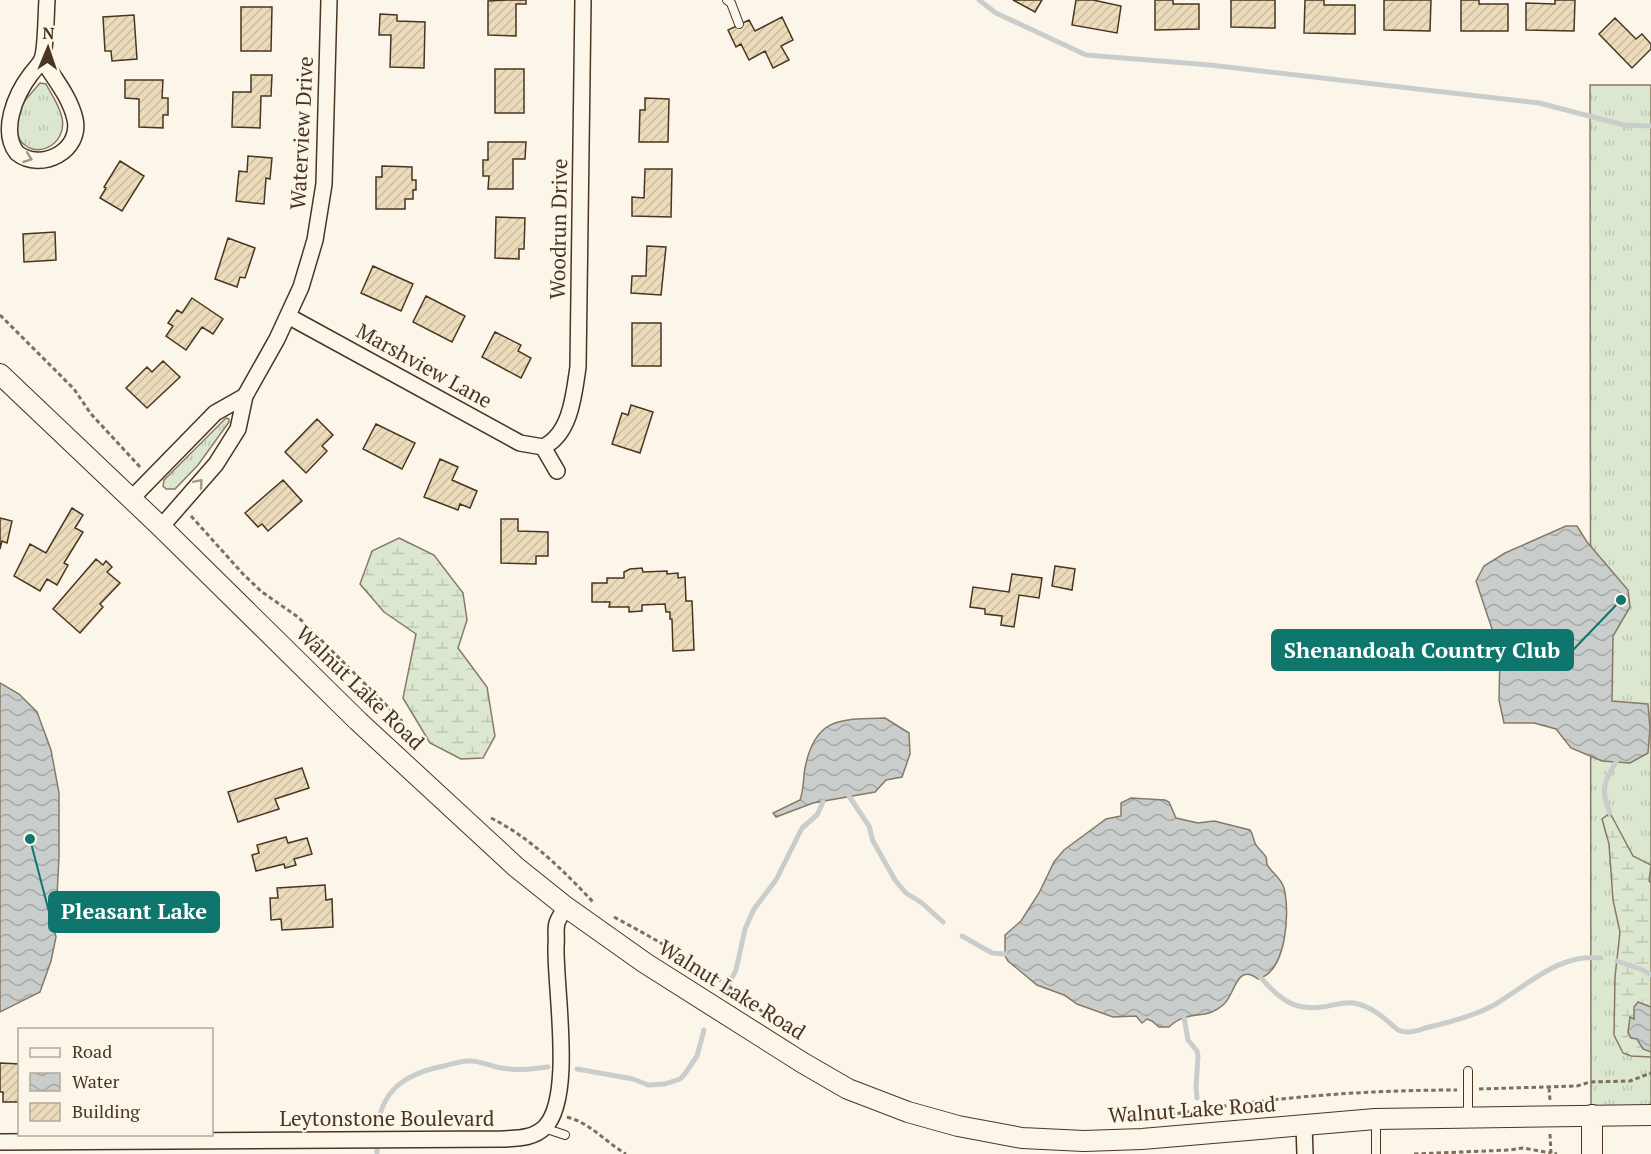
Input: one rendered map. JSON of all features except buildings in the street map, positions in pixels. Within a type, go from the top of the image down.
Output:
[{"type":"street","points":[[42,59],[67,97],[75,121],[70,144],[62,154],[50,160],[33,161],[17,153],[9,144],[3,122],[19,89],[42,59],[47,0]]},
{"type":"street","name":"Waterview Drive","points":[[161,527],[216,464],[238,429],[245,396],[278,339],[301,287],[315,240],[324,184],[329,0]]},
{"type":"street","name":"Woodrun Drive","points":[[543,447],[560,435],[573,399],[578,366],[583,0]]},
{"type":"street","name":"Marshview Lane","points":[[288,316],[520,443],[543,447]]},
{"type":"street","name":"Walnut Lake Road","points":[[0,374],[161,527],[403,764],[507,859],[566,906],[645,963],[848,1089],[908,1112],[958,1126],[1022,1138],[1084,1141],[1142,1139],[1376,1119],[1651,1115]]},
{"type":"street","points":[[131,499],[215,413],[245,396]]},
{"type":"street","points":[[543,447],[557,471]]},
{"type":"street","points":[[544,1128],[559,1100],[562,1076],[557,994],[557,924],[566,906]]},
{"type":"street","points":[[1592,1115],[1592,1154]]},
{"type":"street","points":[[1304,1125],[1305,1154]]},
{"type":"street","name":"Leytonstone Boulevard","points":[[0,1142],[502,1139],[526,1137],[544,1128]]},
{"type":"lane","points":[[727,0],[739,24]]},
{"type":"lane","points":[[1468,1071],[1468,1118]]},
{"type":"lane","points":[[1376,1119],[1376,1154]]},
{"type":"lane","points":[[544,1128],[566,1135]]},
{"type":"path","points":[[0,315],[74,388],[91,414],[152,478]]},
{"type":"path","points":[[181,505],[243,574],[262,592],[298,617],[401,720],[415,751]]},
{"type":"path","points":[[487,815],[523,838],[562,870],[601,910]]},
{"type":"path","points":[[611,915],[718,978],[779,1025]]},
{"type":"path","points":[[1143,1120],[1191,1111],[1309,1096],[1577,1086],[1590,1082],[1630,1081],[1651,1073]]},
{"type":"path","points":[[554,1113],[590,1126],[626,1154]]},
{"type":"path","points":[[1414,1154],[1523,1148],[1551,1153]]},
{"type":"green space","points":[[40,83],[46,84],[57,105],[62,118],[62,128],[55,143],[40,150],[24,145],[18,137],[14,113]]},
{"type":"green space","points":[[1590,85],[1651,85],[1651,1116],[1591,1116]]},
{"type":"green space","points":[[226,418],[229,422],[198,465],[175,489],[166,489],[163,486],[164,480]]},
{"type":"green space","points":[[399,538],[434,555],[463,593],[467,620],[458,648],[487,687],[495,736],[483,758],[461,759],[430,743],[403,698],[416,634],[384,612],[360,584],[372,551]]},
{"type":"green space","points":[[1610,813],[1633,856],[1651,865],[1649,881],[1651,883],[1651,1057],[1631,1056],[1623,1053],[1614,1035],[1615,977],[1620,932],[1613,900],[1609,844],[1602,819]]},
{"type":"water","points":[[1566,526],[1577,526],[1587,542],[1628,590],[1630,607],[1613,636],[1612,701],[1648,704],[1650,728],[1648,753],[1630,763],[1602,761],[1571,748],[1556,729],[1534,723],[1504,723],[1499,700],[1500,653],[1476,581],[1484,566],[1505,553]]},
{"type":"water","points":[[0,683],[19,694],[37,712],[51,750],[59,793],[59,857],[56,915],[53,923],[56,937],[51,961],[40,992],[0,1012]]},
{"type":"water","points":[[885,718],[909,733],[910,754],[902,777],[886,780],[875,792],[813,803],[776,817],[773,813],[800,800],[809,751],[823,730],[843,721]]},
{"type":"water","points":[[1131,798],[1165,800],[1169,802],[1176,818],[1198,823],[1214,821],[1250,830],[1256,845],[1266,857],[1267,865],[1283,885],[1286,898],[1286,925],[1281,953],[1268,974],[1258,979],[1245,974],[1240,977],[1228,1000],[1217,1009],[1210,1013],[1183,1018],[1169,1027],[1159,1027],[1147,1019],[1142,1023],[1136,1016],[1113,1017],[1077,1004],[1064,995],[1037,985],[1005,956],[1005,935],[1021,921],[1039,893],[1054,862],[1064,850],[1106,819],[1121,816],[1121,803]]},
{"type":"water","points":[[1638,1002],[1651,1007],[1651,1052],[1643,1049],[1637,1039],[1631,1038],[1628,1032],[1630,1017],[1634,1019],[1634,1007]]},
{"type":"waterway","points":[[979,0],[996,13],[1086,55],[1210,65],[1539,103],[1624,125],[1651,126]]},
{"type":"waterway","points":[[1610,813],[1604,792],[1616,762]]},
{"type":"waterway","points":[[849,796],[869,826],[873,841],[895,880],[906,893],[922,903],[943,922]]},
{"type":"waterway","points":[[724,994],[736,970],[745,929],[754,909],[776,880],[802,828],[817,815],[823,802]]},
{"type":"waterway","points":[[962,936],[992,953],[1005,954]]},
{"type":"waterway","points":[[1261,978],[1274,992],[1295,1005],[1312,1008],[1354,1003],[1373,1010],[1398,1030],[1410,1032],[1486,1009],[1558,965],[1571,960],[1601,958]]},
{"type":"waterway","points":[[1617,961],[1651,975]]},
{"type":"waterway","points":[[1184,1017],[1188,1040],[1197,1051],[1198,1056],[1197,1098]]},
{"type":"waterway","points":[[577,1069],[633,1079],[648,1085],[665,1084],[680,1079],[684,1075],[697,1056],[704,1030]]},
{"type":"waterway","points":[[378,1125],[381,1112],[392,1091],[409,1078],[431,1069],[468,1061],[514,1069],[548,1067]]},
{"type":"place","name":"Shenandoah Country Club","points":[[1621,600]]},
{"type":"place","name":"Pleasant Lake","points":[[30,839]]}]
